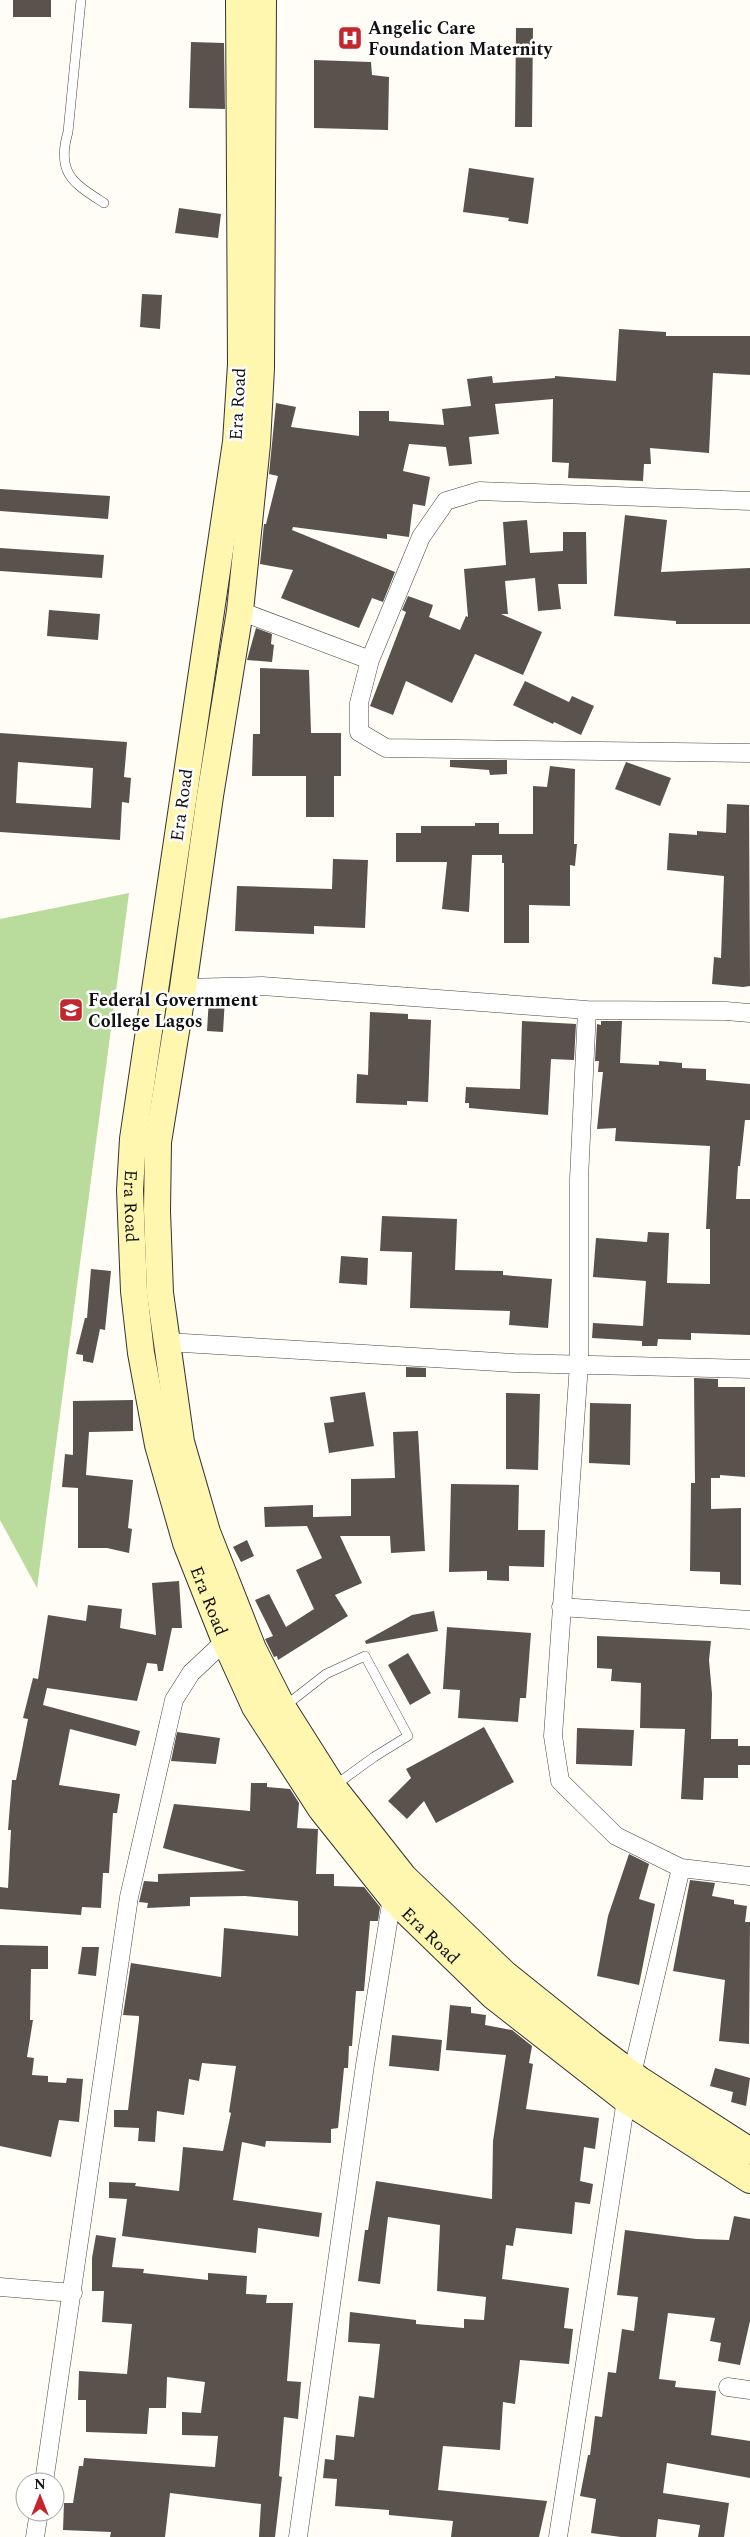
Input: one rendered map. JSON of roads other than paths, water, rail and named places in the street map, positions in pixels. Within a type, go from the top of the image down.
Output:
[{"type":"main road","name":"Era Road","points":[[238,0],[240,364],[236,442],[134,1129],[130,1190],[134,1291],[141,1353],[158,1445],[182,1489],[186,1543],[225,1641],[255,1707],[321,1809],[392,1898],[493,1996],[626,2100],[750,2180]]},
{"type":"main road","points":[[263,0],[261,368],[257,444],[240,610],[158,1142],[157,1211],[160,1293],[181,1442],[182,1489],[207,1532],[254,1649],[283,1708],[334,1787],[404,1877],[505,1974],[632,2074],[750,2151]]},
{"type":"street","points":[[750,501],[478,491],[446,501],[421,536],[370,660],[359,703],[359,732],[386,748],[750,753]]},
{"type":"street","points":[[240,610],[370,660]]},
{"type":"street","points":[[183,988],[262,986],[587,1010],[750,1013]]},
{"type":"street","points":[[587,1010],[579,1179],[579,1364],[553,1736],[560,1781],[616,1836],[681,1868],[750,1876]]},
{"type":"street","points":[[167,1342],[504,1362],[750,1369]]},
{"type":"street","points":[[561,1607],[750,1620]]},
{"type":"street","points":[[46,2472],[129,1897],[174,1700],[191,1673],[225,1641]]},
{"type":"street","points":[[632,2074],[681,1868]]},
{"type":"street","points":[[298,2537],[364,2075],[392,1898]]},
{"type":"street","points":[[558,2537],[626,2100]]},
{"type":"street","points":[[0,2287],[73,2293]]},
{"type":"street","points":[[728,2387],[750,2390]]},
{"type":"street","points":[[35,2537],[37,2522]]},
{"type":"lane","points":[[81,0],[68,132],[62,151],[74,183],[104,203]]},
{"type":"lane","points":[[283,1708],[326,1674],[365,1656],[408,1736],[374,1757],[334,1787]]},
{"type":"place","name":"Angelic Care Foundation Maternity","points":[[350,38]]},
{"type":"place","name":"Federal Government College Lagos","points":[[71,1010]]}]
